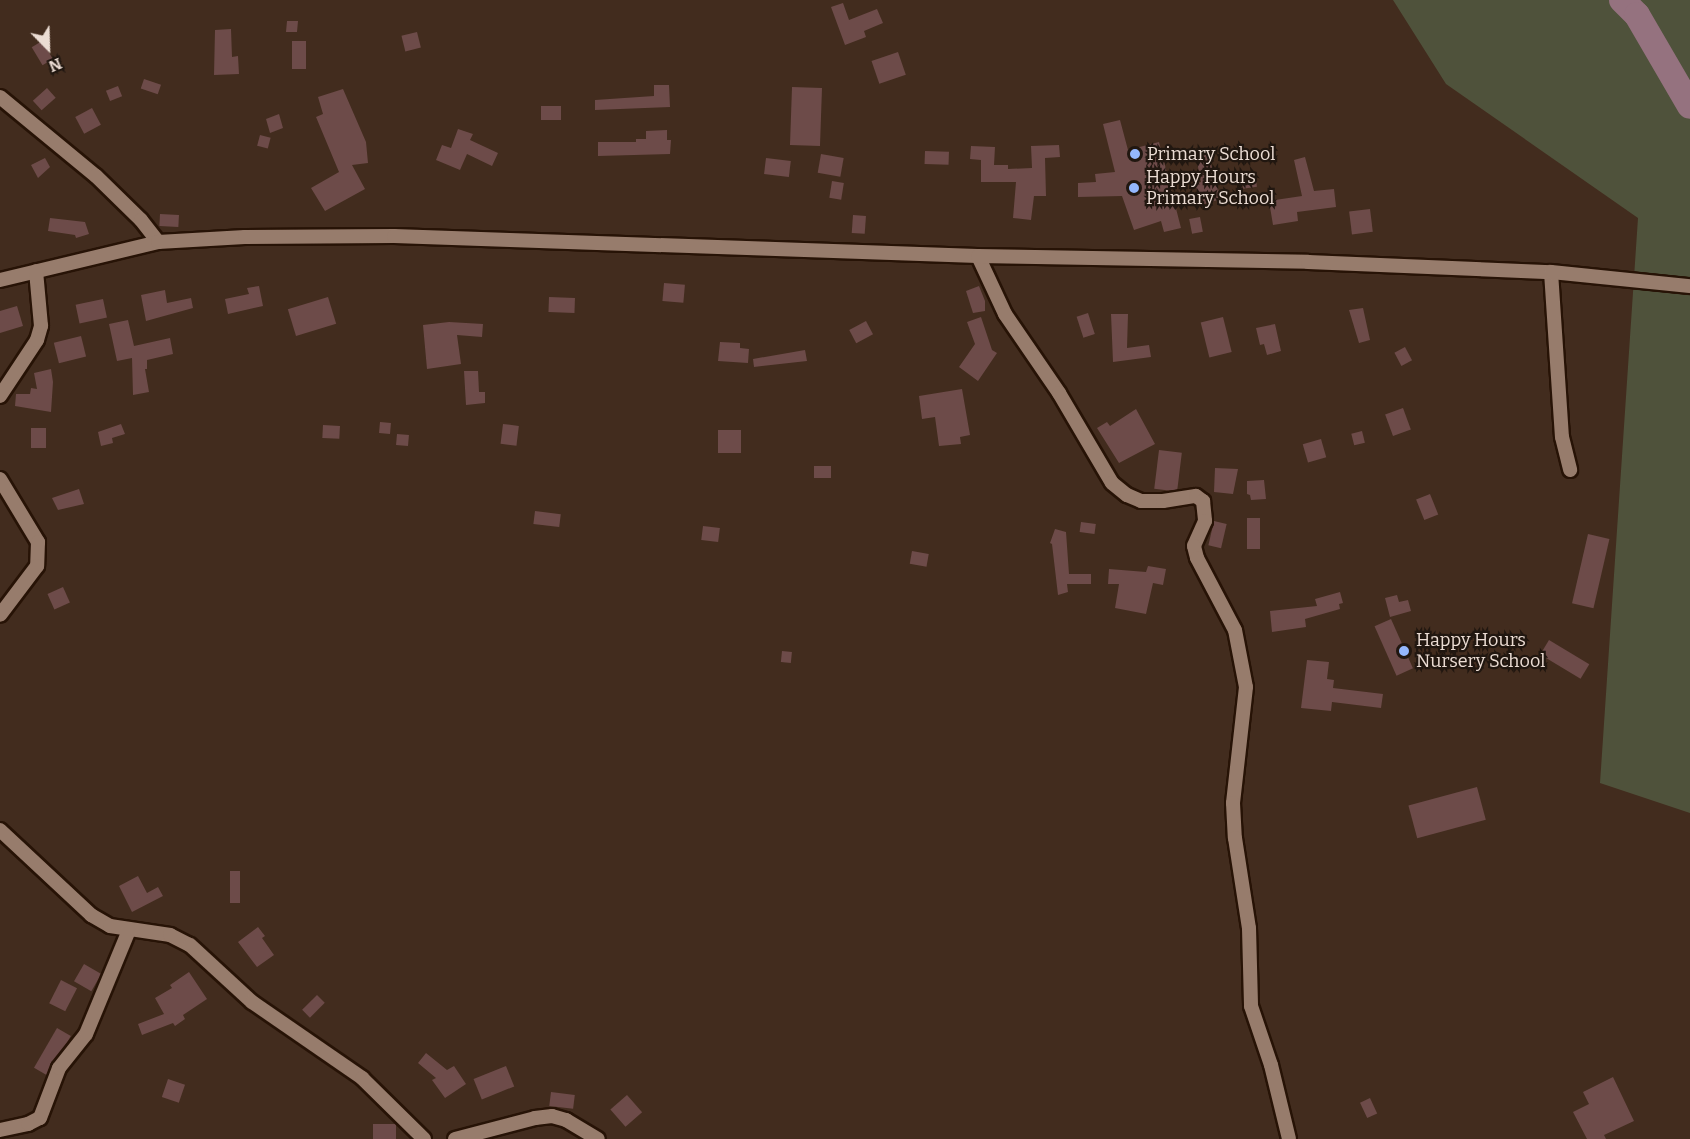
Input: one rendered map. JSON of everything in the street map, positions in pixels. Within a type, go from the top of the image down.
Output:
[{"type":"street","points":[[0,97],[96,176],[141,220],[159,242]]},
{"type":"street","points":[[0,280],[159,242],[245,237],[394,236],[978,256],[1308,262],[1551,272],[1690,286]]},
{"type":"street","points":[[978,256],[1005,314],[1059,393],[1112,483],[1127,495],[1141,501],[1162,501],[1196,496],[1203,501],[1205,521],[1194,546],[1197,558],[1234,630],[1246,687],[1233,803],[1235,838],[1249,928],[1251,1006],[1271,1065],[1289,1139]]},
{"type":"street","points":[[0,396],[37,340],[41,326],[36,271]]},
{"type":"street","points":[[1551,272],[1563,437],[1570,470]]},
{"type":"street","points":[[0,479],[38,542],[37,566],[0,615]]},
{"type":"street","points":[[0,830],[91,915],[110,926],[170,935],[190,945],[252,1002],[362,1078],[424,1139]]},
{"type":"street","points":[[0,1130],[28,1124],[40,1118],[59,1068],[86,1034],[129,930]]},
{"type":"street","points":[[455,1139],[535,1118],[552,1116],[566,1120],[598,1139]]},
{"type":"green space","points":[[1393,0],[1690,0],[1690,813],[1600,783],[1638,218],[1446,84]]},
{"type":"building","points":[[843,3],[849,20],[877,9],[883,23],[864,31],[866,37],[845,45],[831,7]]},
{"type":"building","points":[[287,21],[298,21],[297,32],[286,32]]},
{"type":"building","points":[[231,29],[232,57],[238,56],[239,74],[214,75],[215,30]]},
{"type":"building","points":[[417,32],[421,48],[405,51],[401,36]]},
{"type":"building","points":[[42,41],[53,59],[43,65],[32,47]]},
{"type":"building","points":[[292,41],[306,41],[306,69],[292,69]]},
{"type":"building","points":[[898,52],[906,75],[879,84],[872,61]]},
{"type":"building","points":[[144,79],[161,85],[158,94],[141,88]]},
{"type":"building","points":[[654,85],[669,85],[670,107],[595,110],[595,100],[654,96]]},
{"type":"building","points":[[118,86],[122,96],[110,101],[106,91]]},
{"type":"building","points":[[792,87],[822,88],[820,146],[790,145]]},
{"type":"building","points":[[47,88],[56,98],[42,110],[33,101]]},
{"type":"building","points":[[343,89],[366,142],[368,163],[352,165],[365,189],[325,211],[311,188],[339,172],[316,117],[323,114],[318,97]]},
{"type":"building","points":[[541,106],[561,106],[561,120],[541,120]]},
{"type":"building","points":[[92,108],[101,125],[84,134],[75,117]]},
{"type":"building","points":[[279,114],[283,128],[270,133],[266,119]]},
{"type":"building","points":[[1120,120],[1128,150],[1159,142],[1181,228],[1164,232],[1161,221],[1134,230],[1122,196],[1078,197],[1078,183],[1096,182],[1095,174],[1115,172],[1103,124]]},
{"type":"building","points":[[458,129],[473,134],[470,140],[498,153],[492,166],[467,154],[460,170],[436,160],[442,145],[451,148]]},
{"type":"building","points":[[667,130],[667,140],[671,140],[670,154],[598,156],[598,142],[636,142],[636,139],[646,139],[646,131]]},
{"type":"building","points":[[260,135],[271,138],[268,148],[257,146]]},
{"type":"building","points":[[1059,145],[1060,157],[1045,158],[1046,196],[1034,196],[1031,220],[1013,218],[1016,182],[981,182],[981,160],[970,159],[971,146],[995,147],[994,165],[1008,165],[1008,169],[1032,168],[1031,146]]},
{"type":"building","points":[[925,151],[949,152],[949,165],[925,164]]},
{"type":"building","points":[[821,154],[844,158],[840,177],[818,173]]},
{"type":"building","points":[[1208,154],[1221,199],[1201,205],[1195,184],[1201,182],[1196,157]]},
{"type":"building","points":[[1305,157],[1314,191],[1334,189],[1336,207],[1297,212],[1298,221],[1273,225],[1269,201],[1302,196],[1294,160]]},
{"type":"building","points":[[45,158],[50,167],[38,178],[31,165]]},
{"type":"building","points":[[766,158],[791,161],[789,177],[764,174]]},
{"type":"building","points":[[1255,173],[1257,187],[1243,189],[1241,175]]},
{"type":"building","points":[[832,181],[844,183],[841,200],[829,198]]},
{"type":"building","points":[[1370,209],[1373,232],[1352,234],[1349,212]]},
{"type":"building","points":[[160,214],[179,215],[178,227],[159,226]]},
{"type":"building","points":[[853,215],[866,216],[865,234],[852,233]]},
{"type":"building","points":[[1200,217],[1203,232],[1192,234],[1189,219]]},
{"type":"building","points":[[50,218],[85,222],[89,234],[76,238],[75,235],[48,231]]},
{"type":"building","points":[[664,283],[685,285],[683,303],[662,301]]},
{"type":"building","points":[[259,286],[263,306],[228,314],[225,299],[249,294],[247,288]]},
{"type":"building","points":[[979,286],[985,301],[985,311],[973,313],[966,291]]},
{"type":"building","points":[[165,290],[167,303],[191,298],[193,308],[146,321],[141,295]]},
{"type":"building","points":[[328,297],[336,324],[296,336],[288,309]]},
{"type":"building","points":[[549,297],[575,298],[574,313],[548,312]]},
{"type":"building","points":[[103,299],[107,318],[80,323],[76,305]]},
{"type":"building","points":[[17,306],[23,326],[0,333],[0,311]]},
{"type":"building","points":[[1363,308],[1370,340],[1359,343],[1349,310]]},
{"type":"building","points":[[1088,313],[1095,334],[1083,338],[1077,317]]},
{"type":"building","points":[[1111,314],[1128,314],[1127,348],[1149,345],[1151,357],[1113,362]]},
{"type":"building","points":[[981,317],[992,350],[997,353],[978,381],[959,367],[975,344],[967,322]]},
{"type":"building","points":[[1223,317],[1232,352],[1209,357],[1201,323]]},
{"type":"building","points":[[128,320],[134,346],[170,338],[173,354],[147,360],[147,369],[145,369],[149,392],[133,395],[132,358],[117,361],[109,324]]},
{"type":"building","points":[[866,321],[873,334],[856,343],[849,330]]},
{"type":"building","points":[[449,322],[483,324],[482,337],[457,335],[461,364],[427,369],[423,325]]},
{"type":"building","points":[[1275,324],[1281,351],[1267,355],[1264,344],[1260,345],[1256,328]]},
{"type":"building","points":[[81,336],[86,356],[59,363],[54,343]]},
{"type":"building","points":[[720,342],[740,343],[740,348],[749,349],[748,363],[718,361]]},
{"type":"building","points":[[1405,347],[1412,360],[1401,366],[1394,353]]},
{"type":"building","points":[[805,350],[807,361],[754,367],[753,359]]},
{"type":"building","points":[[51,369],[53,382],[51,412],[15,406],[16,394],[30,394],[31,388],[37,389],[34,373]]},
{"type":"building","points":[[464,371],[478,371],[479,392],[485,392],[485,403],[466,405]]},
{"type":"building","points":[[962,389],[970,435],[960,437],[961,444],[939,446],[935,417],[922,419],[919,396]]},
{"type":"building","points":[[1403,408],[1411,430],[1393,436],[1385,414]]},
{"type":"building","points":[[1136,409],[1155,444],[1119,463],[1097,428],[1107,422],[1110,426]]},
{"type":"building","points":[[380,422],[391,423],[390,434],[379,433]]},
{"type":"building","points":[[121,424],[125,434],[112,438],[113,443],[101,446],[98,432]]},
{"type":"building","points":[[503,424],[519,426],[516,446],[501,444]]},
{"type":"building","points":[[323,425],[340,426],[339,439],[322,438]]},
{"type":"building","points":[[31,428],[46,428],[46,448],[31,448]]},
{"type":"building","points":[[718,430],[741,430],[741,453],[718,453]]},
{"type":"building","points":[[1362,431],[1365,443],[1354,445],[1351,434]]},
{"type":"building","points":[[397,434],[409,435],[408,446],[396,445]]},
{"type":"building","points":[[1321,439],[1326,457],[1308,463],[1303,444]]},
{"type":"building","points":[[1159,450],[1182,453],[1177,492],[1154,489]]},
{"type":"building","points":[[814,466],[831,466],[831,478],[814,478]]},
{"type":"building","points":[[1215,468],[1238,469],[1233,494],[1214,492]]},
{"type":"building","points":[[1264,480],[1266,499],[1251,500],[1250,495],[1247,494],[1247,481]]},
{"type":"building","points":[[79,489],[84,504],[58,510],[52,498]]},
{"type":"building","points":[[1430,494],[1438,514],[1424,520],[1416,500]]},
{"type":"building","points":[[535,511],[561,514],[559,527],[533,524]]},
{"type":"building","points":[[1247,518],[1260,518],[1260,549],[1247,549]]},
{"type":"building","points":[[1214,521],[1227,524],[1221,548],[1208,545]]},
{"type":"building","points":[[1081,522],[1096,524],[1094,534],[1080,532]]},
{"type":"building","points":[[703,526],[720,528],[718,542],[701,540]]},
{"type":"building","points":[[1055,529],[1066,532],[1069,574],[1091,574],[1091,584],[1067,584],[1068,592],[1058,595],[1052,544],[1050,543]]},
{"type":"building","points":[[1588,534],[1609,539],[1593,608],[1572,603]]},
{"type":"building","points":[[912,551],[929,554],[926,567],[910,564]]},
{"type":"building","points":[[1148,566],[1166,569],[1163,585],[1153,583],[1146,614],[1115,608],[1119,584],[1108,584],[1109,569],[1146,572]]},
{"type":"building","points":[[63,587],[70,603],[54,609],[47,594]]},
{"type":"building","points":[[1340,592],[1343,603],[1339,604],[1340,609],[1305,619],[1306,627],[1272,632],[1270,611],[1317,606],[1315,599]]},
{"type":"building","points":[[1397,595],[1399,602],[1408,600],[1411,611],[1390,617],[1385,598]]},
{"type":"building","points":[[1391,619],[1413,668],[1397,676],[1375,626]]},
{"type":"building","points":[[1549,640],[1589,664],[1581,679],[1540,655]]},
{"type":"building","points":[[782,651],[792,652],[791,663],[781,662]]},
{"type":"building","points":[[1307,660],[1329,662],[1327,679],[1334,680],[1333,688],[1383,694],[1381,708],[1332,702],[1331,711],[1301,708]]},
{"type":"building","points":[[1477,787],[1486,820],[1417,838],[1408,805]]},
{"type":"building","points":[[230,871],[240,871],[240,903],[230,903]]},
{"type":"building","points":[[138,876],[147,893],[158,887],[163,896],[132,912],[119,886]]},
{"type":"building","points":[[258,927],[265,936],[262,938],[274,955],[257,967],[238,942]]},
{"type":"building","points":[[84,964],[101,974],[91,991],[74,981]]},
{"type":"building","points":[[189,972],[207,999],[183,1015],[185,1019],[175,1026],[173,1023],[142,1035],[138,1024],[164,1014],[155,998],[172,988],[170,985]]},
{"type":"building","points":[[61,980],[77,988],[65,1011],[49,1003]]},
{"type":"building","points":[[317,995],[325,1003],[310,1018],[302,1010]]},
{"type":"building","points":[[57,1028],[71,1036],[48,1076],[34,1068]]},
{"type":"building","points":[[426,1053],[447,1070],[454,1066],[466,1084],[445,1098],[432,1080],[436,1078],[418,1063]]},
{"type":"building","points":[[506,1066],[514,1086],[482,1100],[474,1079]]},
{"type":"building","points":[[1613,1077],[1634,1121],[1604,1135],[1606,1139],[1587,1139],[1573,1112],[1589,1104],[1583,1092]]},
{"type":"building","points":[[168,1079],[185,1085],[179,1103],[162,1097]]},
{"type":"building","points":[[551,1092],[575,1095],[573,1109],[549,1106]]},
{"type":"building","points":[[627,1095],[642,1112],[625,1127],[610,1109]]},
{"type":"building","points":[[1370,1098],[1377,1113],[1367,1118],[1360,1103]]},
{"type":"building","points":[[373,1124],[396,1124],[396,1139],[373,1139]]},
{"type":"waterway","points":[[1622,0],[1637,15],[1690,106]]},
{"type":"place","name":"Primary School","points":[[1135,154]]},
{"type":"place","name":"Happy Hours Primary School","points":[[1134,188]]},
{"type":"place","name":"Happy Hours Nursery School","points":[[1404,651]]}]
